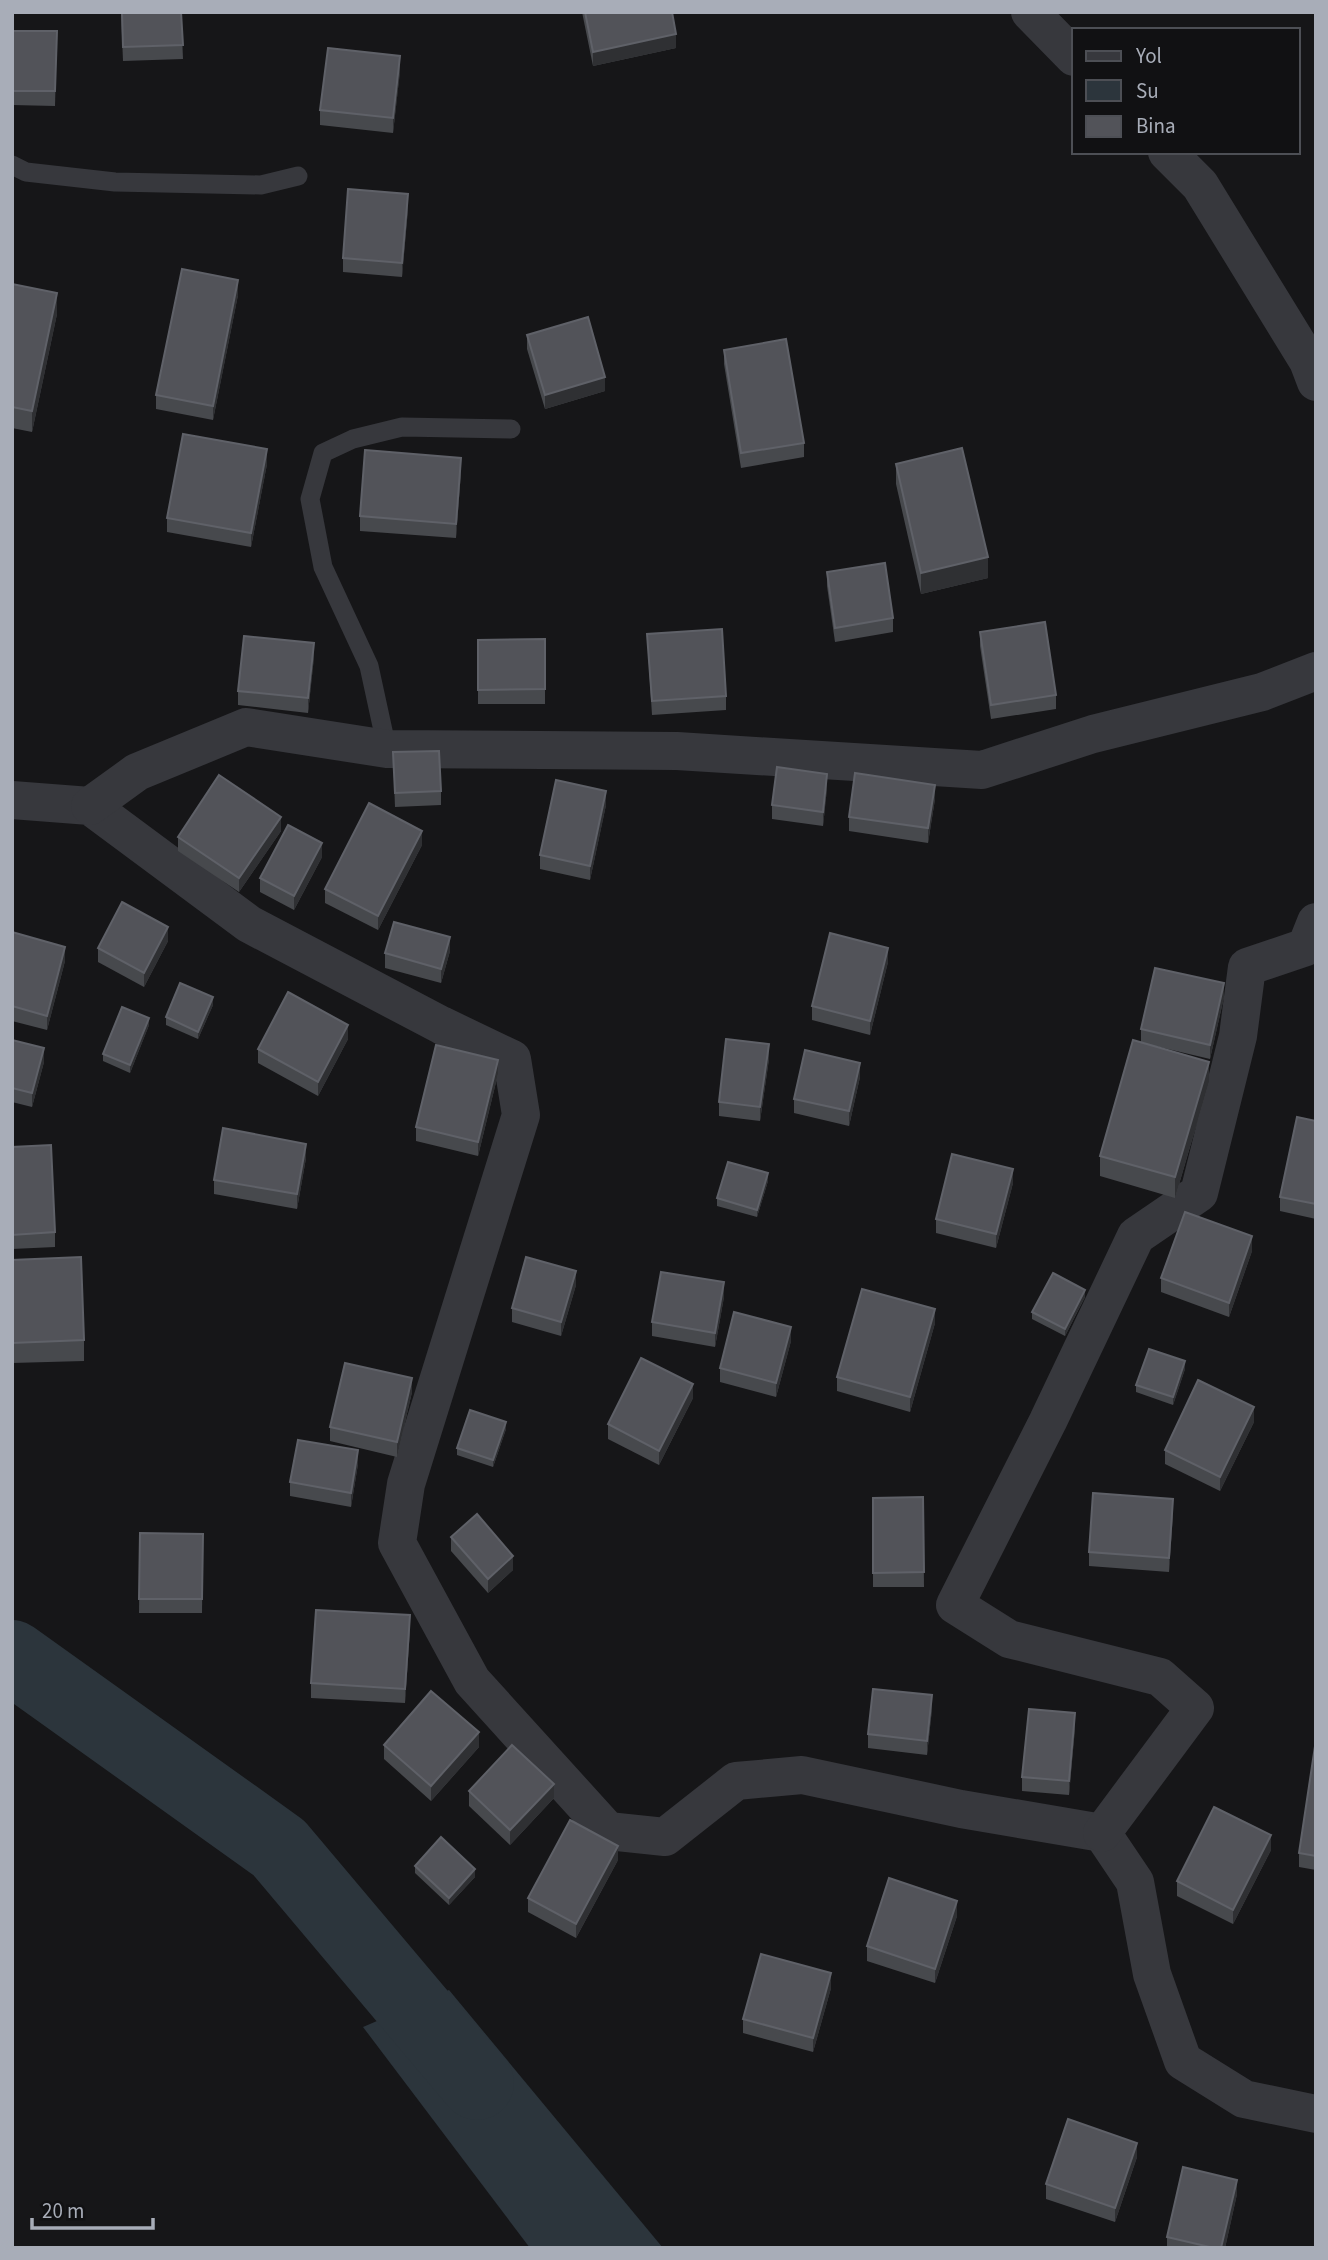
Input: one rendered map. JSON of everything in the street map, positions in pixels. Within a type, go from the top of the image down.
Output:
[{"type":"street","points":[[1030,12],[1072,55]]},
{"type":"street","points":[[1169,154],[1200,185],[1313,367]]},
{"type":"street","points":[[90,806],[137,772],[246,727],[387,749],[677,751],[982,770],[1093,734],[1314,680]]},
{"type":"street","points":[[12,800],[90,806],[249,924],[512,1059],[521,1115],[406,1484],[397,1543],[472,1681],[608,1831],[665,1837],[736,1781],[802,1775],[961,1809],[1102,1833],[1135,1882],[1152,1974],[1183,2061],[1244,2099],[1316,2114]]},
{"type":"street","points":[[1102,1833],[1195,1708],[1160,1677],[1009,1639],[955,1605],[1048,1421],[1136,1236],[1199,1193],[1238,1036],[1247,967],[1306,947],[1316,922]]},
{"type":"lane","points":[[12,165],[26,172],[115,182],[261,185],[298,176]]},
{"type":"lane","points":[[387,749],[369,666],[323,567],[310,499],[323,453],[353,439],[402,427],[511,429]]},
{"type":"water","points":[[449,1990],[663,2248],[530,2248],[363,2027]]},
{"type":"building","points":[[122,12],[181,12],[183,45],[123,47]]},
{"type":"building","points":[[585,12],[672,12],[676,34],[593,52]]},
{"type":"building","points":[[12,31],[57,31],[55,91],[12,91]]},
{"type":"building","points":[[328,48],[400,56],[393,118],[320,110]]},
{"type":"building","points":[[348,189],[408,194],[402,263],[343,258]]},
{"type":"building","points":[[182,269],[238,280],[213,406],[156,395]]},
{"type":"building","points":[[12,284],[57,293],[32,411],[12,407]]},
{"type":"building","points":[[588,317],[605,377],[545,395],[527,335]]},
{"type":"building","points":[[786,339],[804,443],[741,453],[724,350]]},
{"type":"building","points":[[183,434],[267,449],[251,533],[167,518]]},
{"type":"building","points":[[962,448],[988,557],[921,573],[896,464]]},
{"type":"building","points":[[365,450],[461,458],[456,524],[360,516]]},
{"type":"building","points":[[885,563],[893,618],[835,628],[827,572]]},
{"type":"building","points":[[1045,622],[1056,695],[991,705],[980,632]]},
{"type":"building","points":[[722,629],[726,696],[652,701],[647,634]]},
{"type":"building","points":[[244,636],[314,643],[308,698],[238,691]]},
{"type":"building","points":[[545,639],[545,689],[478,690],[478,640]]},
{"type":"building","points":[[439,751],[441,791],[395,793],[393,752]]},
{"type":"building","points":[[777,767],[827,774],[823,812],[772,805]]},
{"type":"building","points":[[855,773],[935,785],[928,828],[849,817]]},
{"type":"building","points":[[219,775],[281,817],[239,878],[178,837]]},
{"type":"building","points":[[556,780],[606,791],[590,866],[540,855]]},
{"type":"building","points":[[369,803],[422,831],[378,916],[325,889]]},
{"type":"building","points":[[288,825],[322,843],[294,896],[260,878]]},
{"type":"building","points":[[122,902],[168,927],[144,973],[98,948]]},
{"type":"building","points":[[394,922],[450,937],[441,969],[385,953]]},
{"type":"building","points":[[12,932],[65,947],[47,1016],[12,1006]]},
{"type":"building","points":[[830,933],[888,948],[870,1021],[812,1006]]},
{"type":"building","points":[[1155,968],[1224,983],[1210,1045],[1141,1029]]},
{"type":"building","points":[[180,983],[213,997],[198,1032],[166,1017]]},
{"type":"building","points":[[288,992],[348,1025],[318,1082],[258,1049]]},
{"type":"building","points":[[122,1007],[149,1018],[130,1065],[103,1054]]},
{"type":"building","points":[[726,1039],[769,1044],[760,1107],[719,1102]]},
{"type":"building","points":[[12,1040],[44,1048],[32,1093],[12,1088]]},
{"type":"building","points":[[1133,1040],[1209,1062],[1175,1177],[1100,1156]]},
{"type":"building","points":[[436,1045],[498,1060],[478,1142],[416,1127]]},
{"type":"building","points":[[805,1050],[860,1063],[849,1111],[794,1099]]},
{"type":"building","points":[[1297,1117],[1316,1121],[1316,1204],[1280,1197]]},
{"type":"building","points":[[223,1128],[306,1144],[297,1194],[214,1180]]},
{"type":"building","points":[[51,1145],[55,1232],[12,1235],[12,1147]]},
{"type":"building","points":[[952,1154],[1013,1169],[996,1234],[936,1219]]},
{"type":"building","points":[[728,1162],[768,1173],[757,1210],[717,1198]]},
{"type":"building","points":[[1185,1212],[1252,1236],[1229,1303],[1161,1278]]},
{"type":"building","points":[[81,1257],[84,1340],[12,1343],[12,1260]]},
{"type":"building","points":[[526,1257],[576,1271],[561,1322],[512,1308]]},
{"type":"building","points":[[661,1272],[724,1282],[715,1333],[652,1322]]},
{"type":"building","points":[[1053,1273],[1085,1290],[1065,1329],[1032,1312]]},
{"type":"building","points":[[862,1289],[935,1309],[910,1397],[837,1377]]},
{"type":"building","points":[[734,1312],[791,1327],[776,1383],[720,1368]]},
{"type":"building","points":[[1149,1349],[1185,1361],[1173,1397],[1136,1385]]},
{"type":"building","points":[[641,1358],[693,1384],[659,1451],[608,1424]]},
{"type":"building","points":[[345,1363],[412,1378],[397,1442],[330,1427]]},
{"type":"building","points":[[1198,1380],[1254,1407],[1220,1477],[1165,1450]]},
{"type":"building","points":[[470,1410],[506,1422],[493,1460],[457,1448]]},
{"type":"building","points":[[298,1440],[358,1450],[351,1493],[290,1482]]},
{"type":"building","points":[[1093,1493],[1173,1499],[1169,1558],[1089,1552]]},
{"type":"building","points":[[923,1497],[924,1572],[873,1573],[873,1498]]},
{"type":"building","points":[[477,1514],[513,1556],[488,1579],[451,1537]]},
{"type":"building","points":[[140,1533],[203,1534],[202,1599],[139,1599]]},
{"type":"building","points":[[316,1610],[410,1615],[405,1689],[311,1683]]},
{"type":"building","points":[[873,1689],[932,1695],[927,1741],[868,1734]]},
{"type":"building","points":[[431,1691],[479,1732],[431,1786],[384,1745]]},
{"type":"building","points":[[1029,1709],[1075,1713],[1069,1781],[1022,1777]]},
{"type":"building","points":[[512,1745],[554,1784],[510,1830],[469,1791]]},
{"type":"building","points":[[1316,1747],[1316,1856],[1299,1853]]},
{"type":"building","points":[[1214,1807],[1271,1835],[1233,1910],[1177,1881]]},
{"type":"building","points":[[570,1820],[618,1846],[576,1924],[528,1898]]},
{"type":"building","points":[[441,1837],[475,1869],[449,1898],[415,1866]]},
{"type":"building","points":[[889,1878],[957,1901],[935,1969],[867,1946]]},
{"type":"building","points":[[761,1954],[831,1973],[813,2038],[743,2019]]},
{"type":"building","points":[[1068,2119],[1137,2143],[1115,2208],[1046,2184]]},
{"type":"building","points":[[1183,2167],[1237,2180],[1221,2248],[1167,2237]]},
{"type":"waterway","points":[[12,1657],[279,1848],[477,2083]]}]
